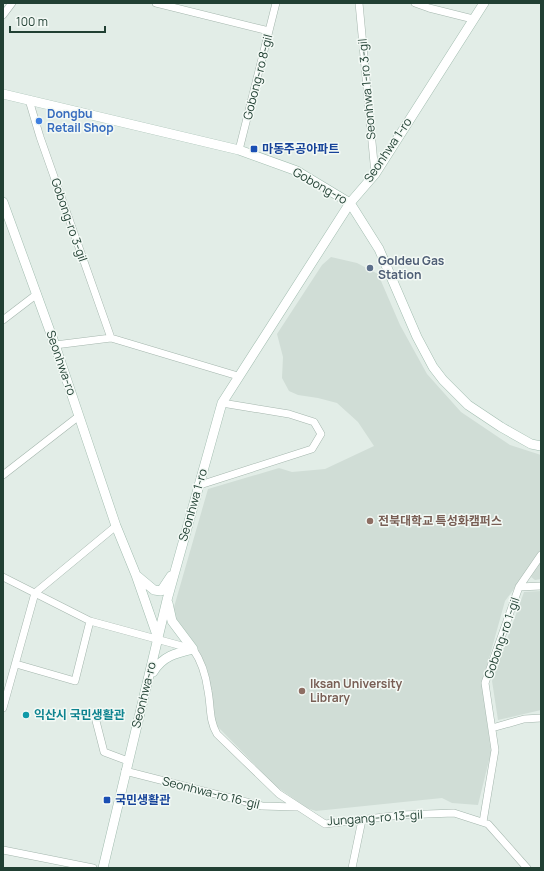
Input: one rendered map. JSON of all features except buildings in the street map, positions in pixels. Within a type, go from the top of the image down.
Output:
[{"type":"street","points":[[3,15],[12,3]]},
{"type":"street","points":[[156,3],[269,31]]},
{"type":"street","name":"Gobong-ro 8-gil","points":[[239,150],[276,3]]},
{"type":"street","name":"Seonhwa 1-ro 3-gil","points":[[359,3],[375,174]]},
{"type":"street","points":[[415,3],[473,19]]},
{"type":"street","name":"Seonhwa 1-ro","points":[[158,638],[175,570],[222,403],[350,203],[375,174],[484,3]]},
{"type":"street","name":"Gobong-ro","points":[[3,94],[239,150],[297,171],[350,203],[379,249],[417,337],[433,367],[443,380],[468,404],[501,427],[531,444],[541,446]]},
{"type":"street","name":"Gobong-ro 3-gil","points":[[29,100],[40,137],[111,338]]},
{"type":"street","name":"Seonhwa-ro","points":[[3,202],[55,345],[116,526],[136,575],[158,638],[103,868]]},
{"type":"street","points":[[3,320],[37,294]]},
{"type":"street","points":[[55,345],[111,338],[238,376]]},
{"type":"street","points":[[200,485],[312,449],[321,434],[314,422],[289,414],[222,403]]},
{"type":"street","points":[[3,475],[79,416]]},
{"type":"street","points":[[3,708],[35,593],[116,526]]},
{"type":"street","name":"Gobong-ro 1-gil","points":[[483,822],[495,750],[486,683],[520,588],[541,555]]},
{"type":"street","points":[[136,575],[154,590],[160,590],[175,570]]},
{"type":"street","points":[[3,577],[90,621],[158,638],[193,649]]},
{"type":"street","points":[[520,588],[541,586]]},
{"type":"street","points":[[167,600],[172,621],[193,649]]},
{"type":"street","points":[[16,664],[75,681],[90,621]]},
{"type":"street","points":[[148,681],[158,663],[167,657],[193,649]]},
{"type":"street","name":"Jungang-ro 13-gil","points":[[193,649],[203,666],[208,690],[212,726],[217,734],[279,794],[297,807],[325,824],[401,815],[454,814],[488,824],[527,868]]},
{"type":"street","points":[[95,717],[104,752],[128,761]]},
{"type":"street","points":[[492,728],[524,720],[541,718]]},
{"type":"street","name":"Seonhwa-ro 16-gil","points":[[125,771],[262,806],[297,807]]},
{"type":"street","points":[[352,868],[362,820]]},
{"type":"street","points":[[3,850],[93,868]]},
{"type":"shaded area","name":"전북대학교 특성화캠퍼스","points":[[331,257],[357,263],[378,274],[400,325],[427,374],[461,412],[510,445],[541,455],[541,553],[505,601],[482,684],[491,752],[478,805],[452,803],[442,798],[316,811],[307,808],[277,787],[214,723],[205,664],[192,640],[172,614],[208,489],[279,468],[292,472],[325,469],[374,446],[358,422],[337,403],[298,395],[289,391],[282,378],[283,357],[277,334],[322,265]]},
{"type":"shaded area","points":[[541,561],[541,579],[535,580],[531,577]]},
{"type":"shaded area","points":[[541,591],[541,710],[498,720],[492,681],[524,592]]},
{"type":"place","name":"Dongbu Retail Shop","points":[[39,121]]},
{"type":"place","name":"마동주공아파트","points":[[254,149]]},
{"type":"place","name":"Goldeu Gas Station","points":[[370,268]]},
{"type":"place","name":"전북대학교 특성화캠퍼스","points":[[370,521]]},
{"type":"place","name":"Iksan University Library","points":[[302,691]]},
{"type":"place","name":"익산시 국민생활관","points":[[26,715]]},
{"type":"place","name":"국민생활관","points":[[107,800]]}]
